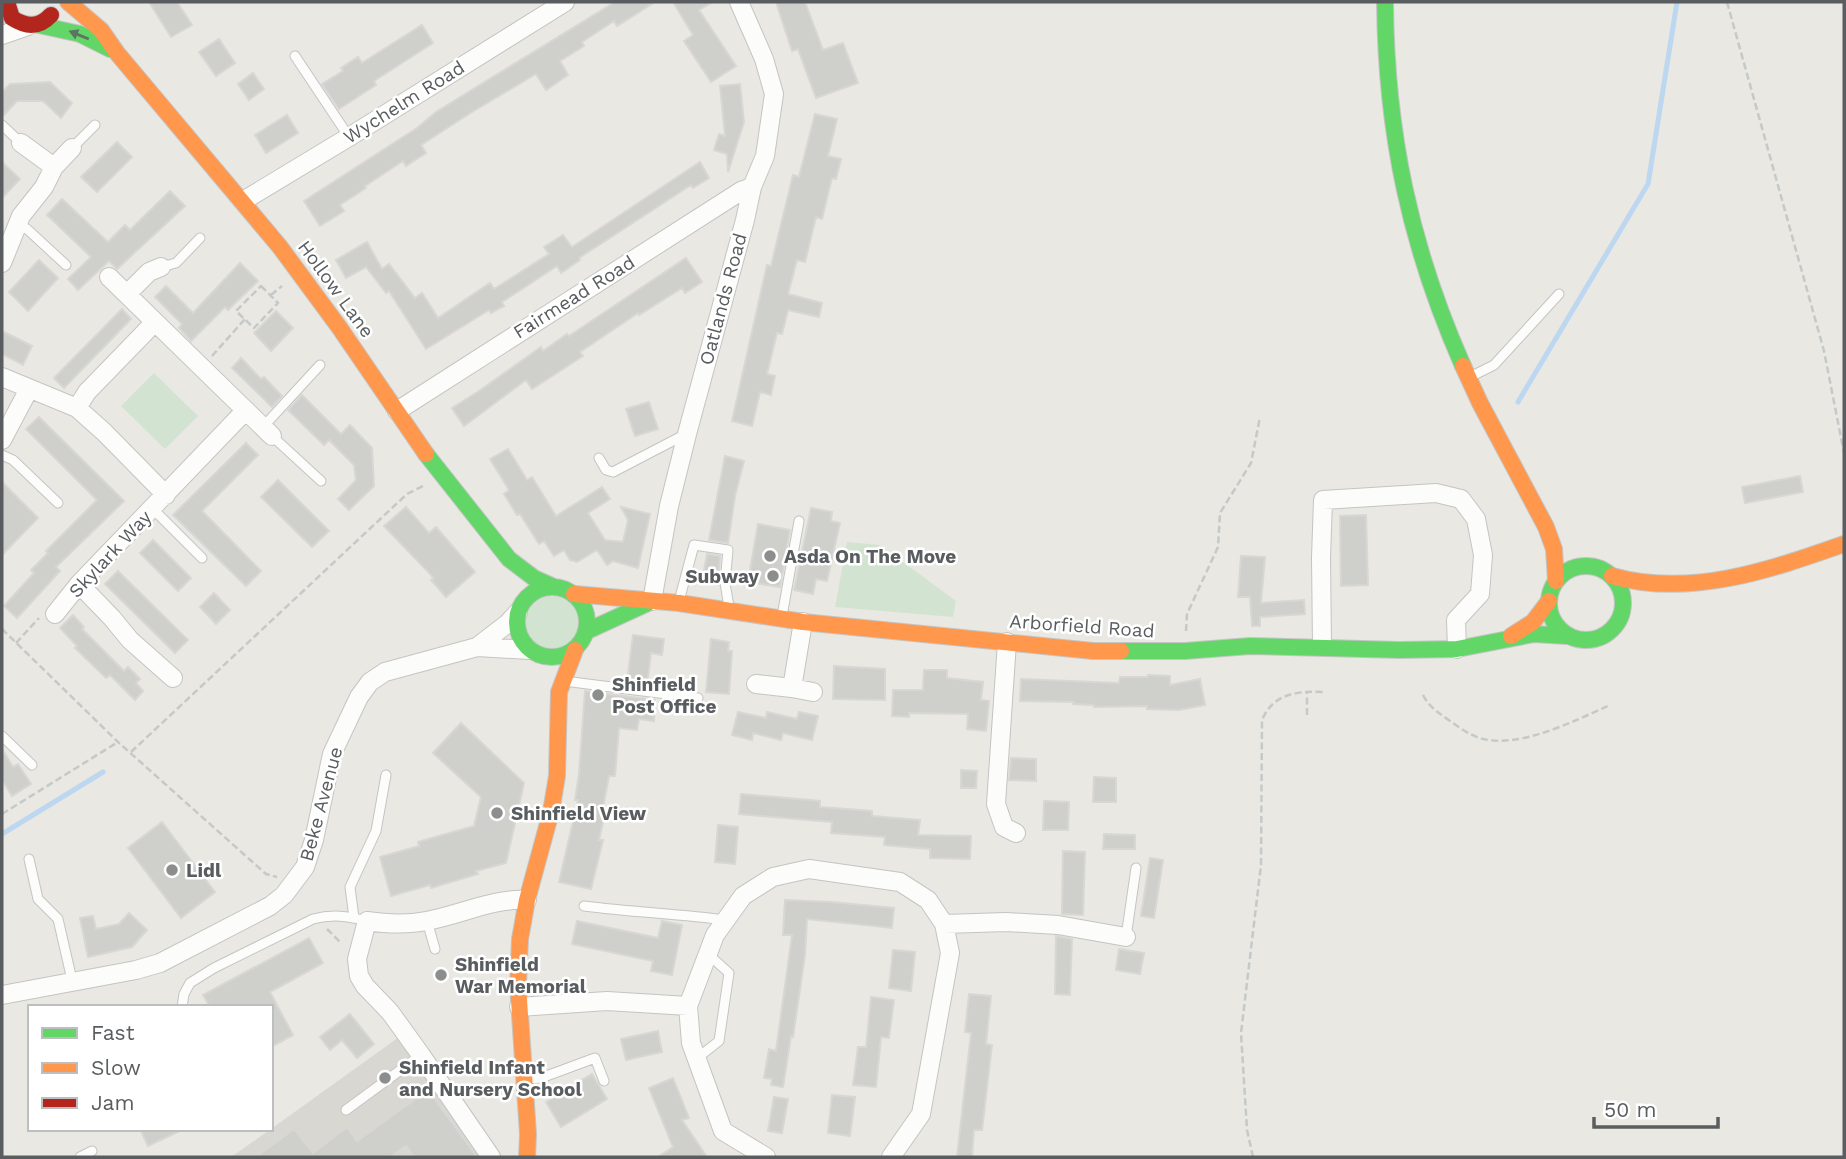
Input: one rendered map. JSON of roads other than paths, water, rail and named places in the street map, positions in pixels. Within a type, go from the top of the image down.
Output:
[{"type":"main road","points":[[5,3],[12,18],[34,26],[48,19],[54,11],[55,2]]},
{"type":"main road","name":"Hollow Lane","points":[[68,2],[101,30],[117,53],[243,201],[339,327],[438,471],[509,559],[534,578],[554,587]]},
{"type":"main road","points":[[1385,2],[1387,88],[1405,200],[1432,290],[1468,377],[1550,534],[1555,551],[1556,581],[1549,601],[1552,618],[1567,636],[1588,640],[1601,638],[1610,632],[1632,604],[1646,596],[1685,584]]},
{"type":"main road","name":"Hollow Lane","points":[[34,26],[80,34],[117,53]]},
{"type":"main road","points":[[1550,534],[1573,557],[1588,566]]},
{"type":"main road","points":[[1556,581],[1564,573],[1588,566],[1598,567],[1612,576],[1632,582],[1657,586],[1685,584],[1755,571],[1844,544]]},
{"type":"main road","name":"Hollow Lane","points":[[509,559],[519,609]]},
{"type":"main road","points":[[1612,576],[1621,587],[1624,597],[1622,615]]},
{"type":"main road","points":[[527,1157],[519,1007],[520,939],[527,900],[551,812],[556,776],[561,686],[575,650],[587,631],[586,611],[574,594],[554,587],[540,588],[528,595],[519,609],[517,629],[524,644],[561,686]]},
{"type":"main road","name":"Arborfield Road","points":[[574,594],[678,603],[803,622],[1093,651],[1185,651],[1250,646],[1457,649],[1511,636],[1567,636]]},
{"type":"main road","name":"Arborfield Road","points":[[587,631],[652,601]]},
{"type":"main road","name":"Arborfield Road","points":[[1511,636],[1532,624],[1543,613],[1549,601]]},
{"type":"main road","points":[[534,653],[552,658],[575,650]]},
{"type":"street","name":"Oatlands Road","points":[[652,601],[669,506],[687,434],[752,187],[765,156],[774,94],[764,59],[739,2]]},
{"type":"street","name":"Wychelm Road","points":[[243,201],[349,137],[556,4]]},
{"type":"street","points":[[2,34],[34,26]]},
{"type":"street","points":[[21,143],[54,167]]},
{"type":"street","points":[[2,262],[21,216],[44,187],[54,167],[72,148]]},
{"type":"street","name":"Fairmead Road","points":[[397,411],[741,191],[752,187]]},
{"type":"street","points":[[127,294],[149,272],[161,267]]},
{"type":"street","points":[[109,277],[267,431]]},
{"type":"street","points":[[77,408],[87,392],[154,323]]},
{"type":"street","name":"Skylark Way","points":[[2,377],[77,408],[104,432],[159,502]]},
{"type":"street","points":[[2,440],[29,389]]},
{"type":"street","name":"Skylark Way","points":[[55,614],[79,584],[246,410]]},
{"type":"street","points":[[1322,646],[1321,558],[1324,500],[1436,493],[1461,499],[1476,519],[1483,555],[1480,593],[1456,620],[1457,649]]},
{"type":"street","points":[[79,584],[130,640],[173,678]]},
{"type":"street","points":[[477,647],[507,624],[519,609]]},
{"type":"street","points":[[792,688],[803,622]]},
{"type":"street","points":[[1007,642],[996,804],[1004,827],[1016,834]]},
{"type":"street","points":[[477,647],[516,648],[534,653]]},
{"type":"street","name":"Beke Avenue","points":[[2,995],[160,963],[270,906],[305,867],[314,840],[332,754],[359,697],[370,682],[385,672],[477,647]]},
{"type":"street","points":[[756,684],[813,692]]},
{"type":"street","points":[[766,1157],[723,1131],[691,1043],[688,1006],[715,934],[743,896],[773,877],[808,869],[900,881],[928,900],[943,924],[950,953],[921,1114],[891,1157]]},
{"type":"street","points":[[491,1157],[390,1012],[359,976],[357,959],[361,919],[409,924],[507,899],[527,900]]},
{"type":"street","points":[[943,924],[1006,922],[1058,925],[1126,937]]},
{"type":"street","points":[[519,1007],[607,1001],[688,1006]]},
{"type":"lane","points":[[295,56],[349,137]]},
{"type":"lane","points":[[2,125],[21,143]]},
{"type":"lane","points":[[72,148],[95,125]]},
{"type":"lane","points":[[17,225],[27,229],[66,265]]},
{"type":"lane","points":[[161,267],[176,263],[201,238]]},
{"type":"lane","points":[[1468,377],[1494,365],[1559,294]]},
{"type":"lane","points":[[320,365],[267,431],[321,481]]},
{"type":"lane","points":[[600,458],[607,470],[613,472],[687,434]]},
{"type":"lane","points":[[2,455],[13,460],[58,503]]},
{"type":"lane","points":[[159,502],[202,558]]},
{"type":"lane","points":[[782,617],[799,521]]},
{"type":"lane","points":[[678,603],[694,545],[728,550],[725,583],[729,610]]},
{"type":"lane","points":[[561,686],[698,698]]},
{"type":"lane","points":[[2,736],[32,765]]},
{"type":"lane","points":[[182,1005],[190,983],[214,968],[313,919],[329,915],[361,919],[350,887],[376,831],[386,775]]},
{"type":"lane","points":[[29,859],[38,899],[58,919],[72,980]]},
{"type":"lane","points":[[1126,937],[1136,868]]},
{"type":"lane","points":[[584,906],[726,920]]},
{"type":"lane","points":[[427,921],[435,949]]},
{"type":"lane","points":[[696,1059],[719,1041],[729,973],[708,954]]},
{"type":"lane","points":[[346,1110],[421,1055]]},
{"type":"lane","points":[[524,1080],[541,1078],[595,1058],[604,1081]]},
{"type":"lane","points":[[80,1157],[92,1151]]},
{"type":"waterway","points":[[1518,402],[1648,184],[1677,2]]},
{"type":"waterway","points":[[2,834],[103,772]]},
{"type":"place","name":"Asda On The Move","points":[[770,556]]},
{"type":"place","name":"Subway","points":[[773,576]]},
{"type":"place","name":"Shinfield Post Office","points":[[598,695]]},
{"type":"place","name":"Shinfield View","points":[[497,813]]},
{"type":"place","name":"Lidl","points":[[172,870]]},
{"type":"place","name":"Shinfield War Memorial","points":[[441,975]]},
{"type":"place","name":"Shinfield Infant and Nursery School","points":[[385,1078]]}]
